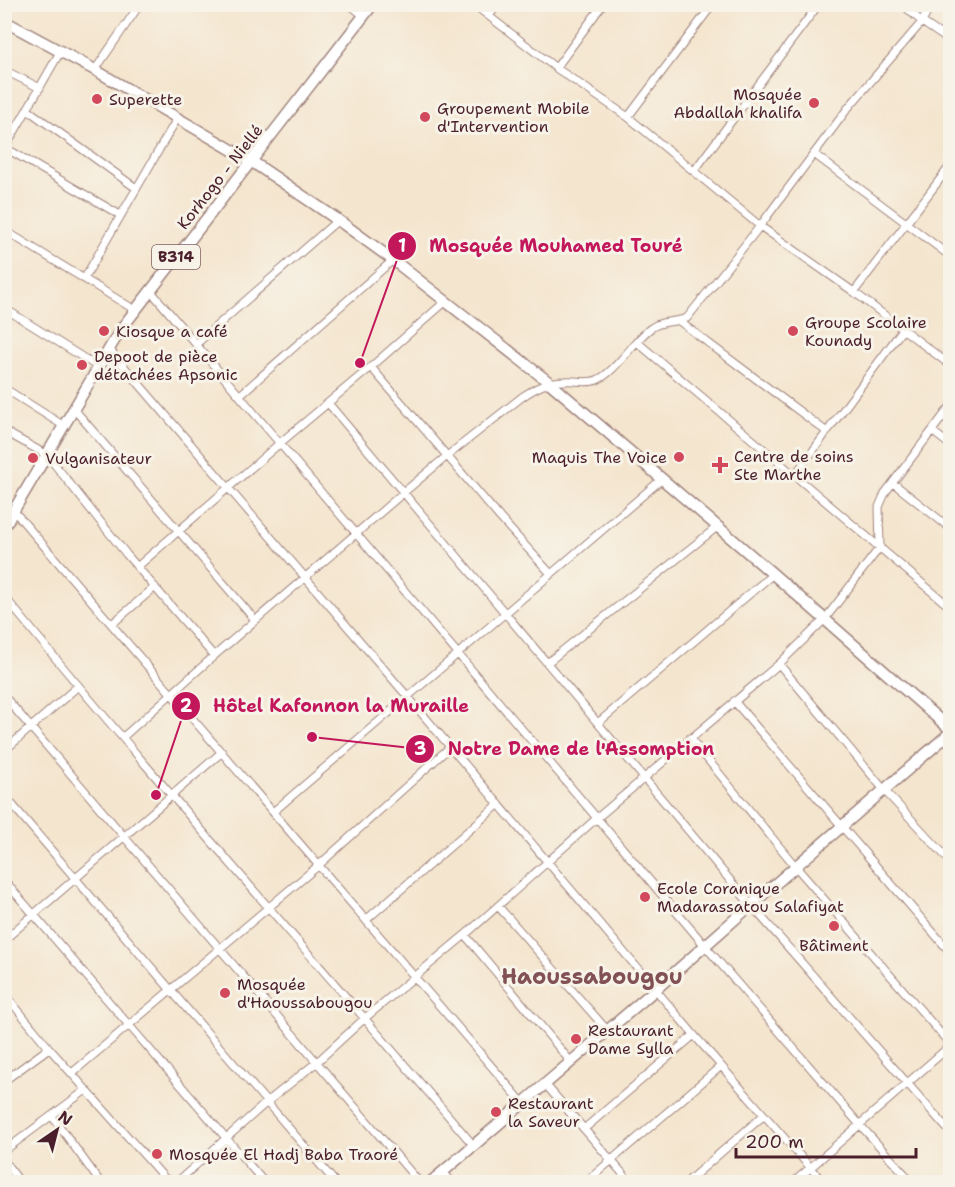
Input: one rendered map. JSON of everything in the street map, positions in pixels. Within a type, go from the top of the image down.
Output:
[{"type":"street","points":[[95,70],[141,4]]},
{"type":"street","points":[[349,4],[364,16]]},
{"type":"street","name":"Korhogo - Niellé","points":[[5,524],[121,328],[373,4]]},
{"type":"street","points":[[473,4],[556,68],[628,117],[760,226],[854,292],[951,365]]},
{"type":"street","points":[[489,16],[498,4]]},
{"type":"street","points":[[556,68],[603,4]]},
{"type":"street","points":[[628,117],[713,4]]},
{"type":"street","points":[[694,171],[819,4]]},
{"type":"street","points":[[902,4],[922,22],[951,40]]},
{"type":"street","points":[[123,737],[403,493],[535,388],[550,383],[598,380],[608,373],[651,327],[661,322],[687,318],[760,226],[848,108],[922,22],[932,4]]},
{"type":"street","points":[[4,21],[178,117],[251,161],[393,260],[550,383],[825,619],[951,731],[885,791],[431,1182]]},
{"type":"street","points":[[60,52],[5,148],[120,215]]},
{"type":"street","points":[[4,70],[40,88]]},
{"type":"street","points":[[28,110],[136,188]]},
{"type":"street","points":[[84,279],[178,117]]},
{"type":"street","points":[[814,154],[951,256]]},
{"type":"street","points":[[854,292],[951,166]]},
{"type":"street","points":[[196,344],[338,220]]},
{"type":"street","points":[[4,230],[135,310]]},
{"type":"street","points":[[240,395],[393,260]]},
{"type":"street","points":[[150,291],[706,946],[912,1182]]},
{"type":"street","points":[[137,567],[446,301]]},
{"type":"street","points":[[4,308],[98,367]]},
{"type":"street","points":[[679,321],[827,432]]},
{"type":"street","points":[[795,475],[903,329]]},
{"type":"street","points":[[638,342],[948,605],[951,595]]},
{"type":"street","points":[[109,349],[694,1035],[823,1182]]},
{"type":"street","points":[[371,367],[551,574]]},
{"type":"street","points":[[4,388],[64,426]]},
{"type":"street","points":[[328,403],[751,905],[951,1132]]},
{"type":"street","points":[[177,1182],[267,1102],[465,935],[597,818],[779,664],[825,619],[880,547],[879,507],[885,493],[951,407]]},
{"type":"street","points":[[74,409],[255,620]]},
{"type":"street","points":[[4,431],[46,455],[137,567],[214,656]]},
{"type":"street","points":[[932,431],[951,446]]},
{"type":"street","points":[[273,812],[662,479]]},
{"type":"street","points":[[892,483],[951,528]]},
{"type":"street","points":[[14,511],[523,1103]]},
{"type":"street","points":[[547,663],[717,526]]},
{"type":"street","points":[[598,723],[773,574]]},
{"type":"street","points":[[112,624],[154,587]]},
{"type":"street","points":[[4,596],[267,908],[474,1146]]},
{"type":"street","points":[[779,664],[885,791],[951,861]]},
{"type":"street","points":[[4,751],[78,686]]},
{"type":"street","points":[[4,696],[419,1182]]},
{"type":"street","points":[[734,701],[951,952]]},
{"type":"street","points":[[690,738],[796,867],[951,1045],[794,1182]]},
{"type":"street","points":[[72,1073],[319,865],[450,747]]},
{"type":"street","points":[[4,940],[222,752]]},
{"type":"street","points":[[4,795],[335,1182]]},
{"type":"street","points":[[366,920],[499,804]]},
{"type":"street","points":[[4,880],[264,1182]]},
{"type":"street","points":[[498,906],[607,1030]]},
{"type":"street","points":[[465,935],[571,1062]]},
{"type":"street","points":[[4,993],[49,1048],[168,1182]]},
{"type":"street","points":[[584,1129],[694,1035]]},
{"type":"street","points":[[4,1081],[49,1048]]},
{"type":"street","points":[[586,1182],[722,1066]]},
{"type":"street","points":[[546,1084],[630,1182]]},
{"type":"street","points":[[4,1151],[86,1090]]},
{"type":"street","points":[[687,1182],[764,1115]]},
{"type":"street","points":[[52,1116],[100,1182]]},
{"type":"street","points":[[4,1161],[20,1182]]},
{"type":"street","points":[[443,1172],[452,1182]]},
{"type":"place","name":"Superette","points":[[97,99]]},
{"type":"place","name":"Mosquée Abdallah khalifa","points":[[814,103]]},
{"type":"place","name":"Groupement Mobile d'Intervention","points":[[425,117]]},
{"type":"place","name":"Kiosque a café","points":[[104,331]]},
{"type":"place","name":"Groupe Scolaire Kounady","points":[[793,331]]},
{"type":"place","name":"Mosquée Mouhamed Touré","points":[[360,363]]},
{"type":"place","name":"Depoot de pièce détachées Apsonic","points":[[82,365]]},
{"type":"place","name":"Maquis The Voice","points":[[679,457]]},
{"type":"place","name":"Vulganisateur","points":[[33,458]]},
{"type":"place","name":"Centre de soins Ste Marthe","points":[[720,465]]},
{"type":"place","name":"Notre Dame de l'Assomption","points":[[312,737]]},
{"type":"place","name":"Hôtel Kafonnon la Muraille","points":[[156,795]]},
{"type":"place","name":"Ecole Coranique Madarassatou Salafiyat","points":[[645,897]]},
{"type":"place","name":"Bâtiment","points":[[834,926]]},
{"type":"place","name":"Mosquée d'Haoussabougou","points":[[225,993]]},
{"type":"place","name":"Restaurant Dame Sylla","points":[[576,1039]]},
{"type":"place","name":"Restaurant la Saveur","points":[[496,1112]]},
{"type":"place","name":"Mosquée El Hadj Baba Traoré","points":[[157,1154]]},
{"type":"district","name":"Haoussabougou","points":[[592,976]]}]
